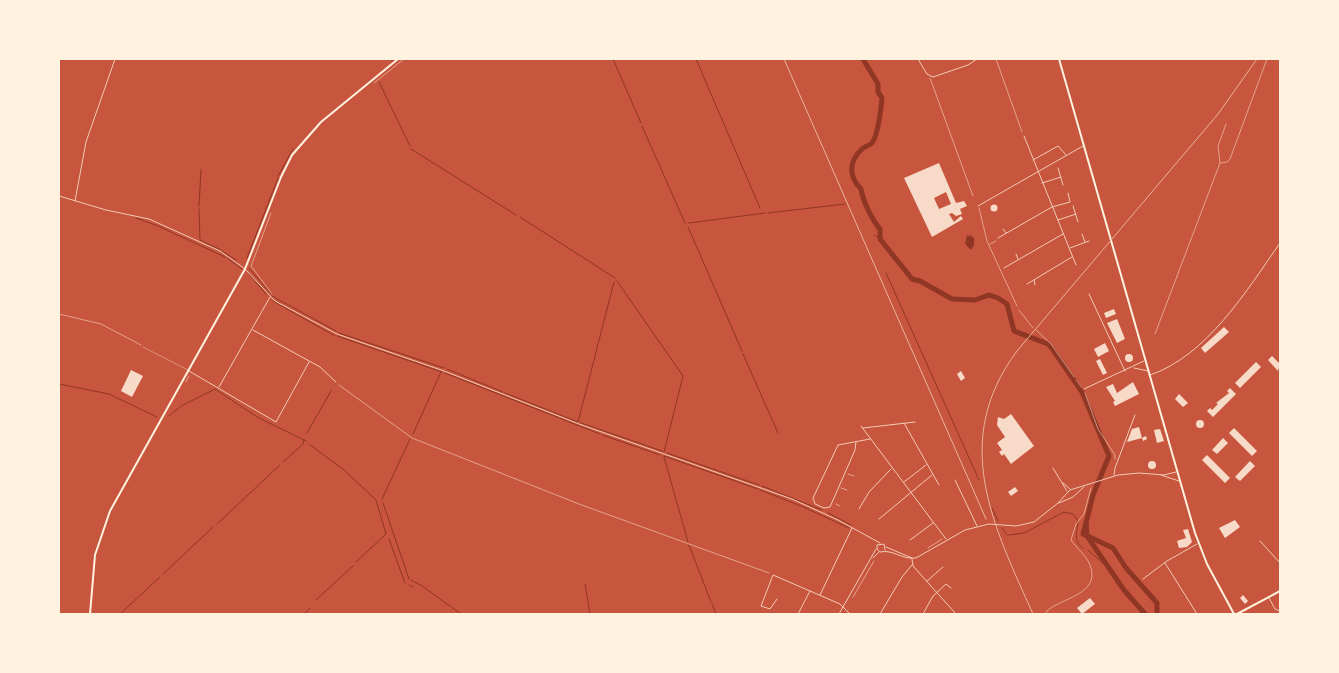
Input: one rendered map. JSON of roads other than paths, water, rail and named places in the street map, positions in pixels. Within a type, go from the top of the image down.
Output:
[{"type":"main road","points":[[90,614],[92,570],[107,519],[245,269],[281,178],[298,147],[321,122],[398,59]]},
{"type":"main road","points":[[1059,59],[1198,544],[1236,614],[1280,591]]},
{"type":"street","points":[[75,202],[86,142],[115,59]]},
{"type":"street","points":[[918,59],[930,77],[968,65],[977,59]]},
{"type":"street","points":[[1024,136],[1041,183],[1076,265]]},
{"type":"street","points":[[1033,160],[1058,146],[1066,156]]},
{"type":"street","points":[[978,207],[1084,146]]},
{"type":"street","points":[[1058,168],[1064,185]]},
{"type":"street","points":[[1041,183],[1061,178]]},
{"type":"street","points":[[998,238],[1052,207],[1070,202],[1068,192]]},
{"type":"street","points":[[59,196],[75,202],[149,219],[220,251],[245,269],[270,296],[337,334],[444,370],[579,424],[792,499],[912,558]]},
{"type":"street","points":[[1073,206],[1078,222]]},
{"type":"street","points":[[1057,220],[1076,214]]},
{"type":"street","points":[[1003,229],[1006,233]]},
{"type":"street","points":[[1004,268],[1063,234]]},
{"type":"street","points":[[1082,234],[1086,242]]},
{"type":"street","points":[[1069,248],[1089,241]]},
{"type":"street","points":[[1149,375],[1178,362],[1232,312],[1280,243]]},
{"type":"street","points":[[1016,254],[1018,259]]},
{"type":"street","points":[[1026,284],[1073,257]]},
{"type":"street","points":[[1033,280],[1035,285]]},
{"type":"street","points":[[1089,294],[1125,371]]},
{"type":"street","points":[[219,387],[270,296]]},
{"type":"street","points":[[252,329],[326,372],[336,382]]},
{"type":"street","points":[[1133,368],[1145,360]]},
{"type":"street","points":[[188,370],[276,422],[309,362]]},
{"type":"street","points":[[1084,389],[1133,368],[1140,367],[1148,371]]},
{"type":"street","points":[[1114,476],[1115,468],[1135,416]]},
{"type":"street","points":[[915,422],[861,427],[946,540]]},
{"type":"street","points":[[904,423],[938,485]]},
{"type":"street","points":[[856,442],[855,450],[830,501],[830,507],[824,508],[814,503],[812,499],[836,448],[840,444],[870,439]]},
{"type":"street","points":[[903,483],[927,464]]},
{"type":"street","points":[[859,509],[869,492],[892,468]]},
{"type":"street","points":[[1053,468],[1069,497]]},
{"type":"street","points":[[1160,475],[1177,471]]},
{"type":"street","points":[[872,558],[885,550],[906,559],[912,558],[920,556],[963,531],[990,524],[1010,525],[1034,522],[1071,490],[1114,476],[1139,473],[1160,475],[1180,481]]},
{"type":"street","points":[[879,519],[933,474]]},
{"type":"street","points":[[957,481],[977,527]]},
{"type":"street","points":[[1063,484],[1074,493]]},
{"type":"street","points":[[1058,503],[1073,496],[1074,493],[1084,486]]},
{"type":"street","points":[[910,540],[934,523]]},
{"type":"street","points":[[820,595],[852,528]]},
{"type":"street","points":[[872,538],[880,552]]},
{"type":"street","points":[[1260,541],[1280,562]]},
{"type":"street","points":[[838,614],[880,543]]},
{"type":"street","points":[[1143,578],[1165,562],[1198,544]]},
{"type":"street","points":[[880,614],[902,577],[912,565],[912,558]]},
{"type":"street","points":[[1165,562],[1197,614]]},
{"type":"street","points":[[912,565],[956,614]]},
{"type":"street","points":[[927,582],[943,567]]},
{"type":"street","points":[[777,599],[770,609],[761,605],[773,575],[811,590],[843,607],[850,614]]},
{"type":"street","points":[[923,614],[936,592],[946,584],[951,588]]},
{"type":"street","points":[[798,614],[811,590]]},
{"type":"street","points":[[1269,597],[1277,610],[1280,611]]},
{"type":"street","points":[[1275,614],[1277,610]]},
{"type":"lane","points":[[143,347],[188,370]]},
{"type":"lane","points":[[1076,380],[1084,389]]},
{"type":"waterway","points":[[613,59],[641,123]]},
{"type":"waterway","points":[[696,59],[760,208]]},
{"type":"waterway","points":[[863,59],[878,84],[878,92],[882,98],[876,134],[872,143],[862,149],[855,158],[852,174],[861,189],[868,210],[880,229],[880,239],[912,279],[920,281],[952,299],[975,300],[989,295],[998,298],[1007,304],[1014,331],[1048,344],[1053,350],[1082,392],[1109,456],[1093,495],[1086,523],[1087,536],[1124,590],[1145,614]]},
{"type":"waterway","points":[[379,82],[410,146]]},
{"type":"waterway","points":[[642,126],[685,223]]},
{"type":"waterway","points":[[278,176],[293,149]]},
{"type":"waterway","points":[[411,149],[516,215]]},
{"type":"waterway","points":[[199,206],[201,170]]},
{"type":"waterway","points":[[247,258],[278,178]]},
{"type":"waterway","points":[[768,213],[845,204]]},
{"type":"waterway","points":[[199,209],[200,240],[236,260]]},
{"type":"waterway","points":[[689,223],[765,213]]},
{"type":"waterway","points":[[520,217],[615,278]]},
{"type":"waterway","points":[[136,218],[158,226],[225,257]]},
{"type":"waterway","points":[[688,227],[742,351]]},
{"type":"waterway","points":[[874,235],[880,239]]},
{"type":"waterway","points":[[227,258],[242,269]]},
{"type":"waterway","points":[[249,268],[271,294]]},
{"type":"waterway","points":[[886,273],[979,480]]},
{"type":"waterway","points":[[249,274],[266,294]]},
{"type":"waterway","points":[[617,281],[683,376],[664,452]]},
{"type":"waterway","points":[[505,393],[578,422],[614,282]]},
{"type":"waterway","points":[[272,296],[336,331]]},
{"type":"waterway","points":[[273,301],[335,336]]},
{"type":"waterway","points":[[339,333],[444,368]]},
{"type":"waterway","points":[[337,336],[442,372]]},
{"type":"waterway","points":[[743,354],[778,433]]},
{"type":"waterway","points":[[447,369],[503,392]]},
{"type":"waterway","points":[[413,434],[441,372]]},
{"type":"waterway","points":[[445,373],[600,434]]},
{"type":"waterway","points":[[59,384],[109,394],[157,417]]},
{"type":"waterway","points":[[169,416],[181,406],[215,389],[257,417],[306,441]]},
{"type":"waterway","points":[[307,433],[331,391]]},
{"type":"waterway","points":[[581,423],[662,451]]},
{"type":"waterway","points":[[602,435],[660,455]]},
{"type":"waterway","points":[[382,499],[410,439]]},
{"type":"waterway","points":[[283,462],[303,444],[304,440]]},
{"type":"waterway","points":[[309,444],[344,470],[376,500],[386,534],[356,562]]},
{"type":"waterway","points":[[667,453],[759,485]]},
{"type":"waterway","points":[[664,456],[758,489]]},
{"type":"waterway","points":[[664,457],[688,542]]},
{"type":"waterway","points":[[217,524],[280,465]]},
{"type":"waterway","points":[[762,486],[822,510]]},
{"type":"waterway","points":[[760,490],[849,528]]},
{"type":"waterway","points":[[383,503],[409,579]]},
{"type":"waterway","points":[[992,508],[998,521]]},
{"type":"waterway","points":[[1009,535],[1024,533],[1064,512],[1073,514],[1078,521]]},
{"type":"waterway","points":[[828,513],[851,525]]},
{"type":"waterway","points":[[1078,523],[1077,540],[1083,548]]},
{"type":"waterway","points":[[1086,523],[1083,534],[1113,548],[1126,568],[1157,603],[1157,614]]},
{"type":"waterway","points":[[163,574],[213,527]]},
{"type":"waterway","points":[[1002,528],[1007,535]]},
{"type":"waterway","points":[[389,539],[405,583]]},
{"type":"waterway","points":[[689,545],[711,602]]},
{"type":"waterway","points":[[1088,550],[1112,571]]},
{"type":"waterway","points":[[316,600],[353,566]]},
{"type":"waterway","points":[[120,614],[160,577]]},
{"type":"waterway","points":[[411,580],[461,614]]},
{"type":"waterway","points":[[585,584],[590,614]]},
{"type":"waterway","points":[[409,585],[413,587]]},
{"type":"waterway","points":[[712,604],[716,614]]},
{"type":"waterway","points":[[304,614],[310,608]]},
{"type":"railway","points":[[784,59],[986,519]]},
{"type":"railway","points":[[1033,614],[1004,548],[985,483],[982,450],[986,418],[997,384],[1017,351],[1218,114],[1257,59]]}]
